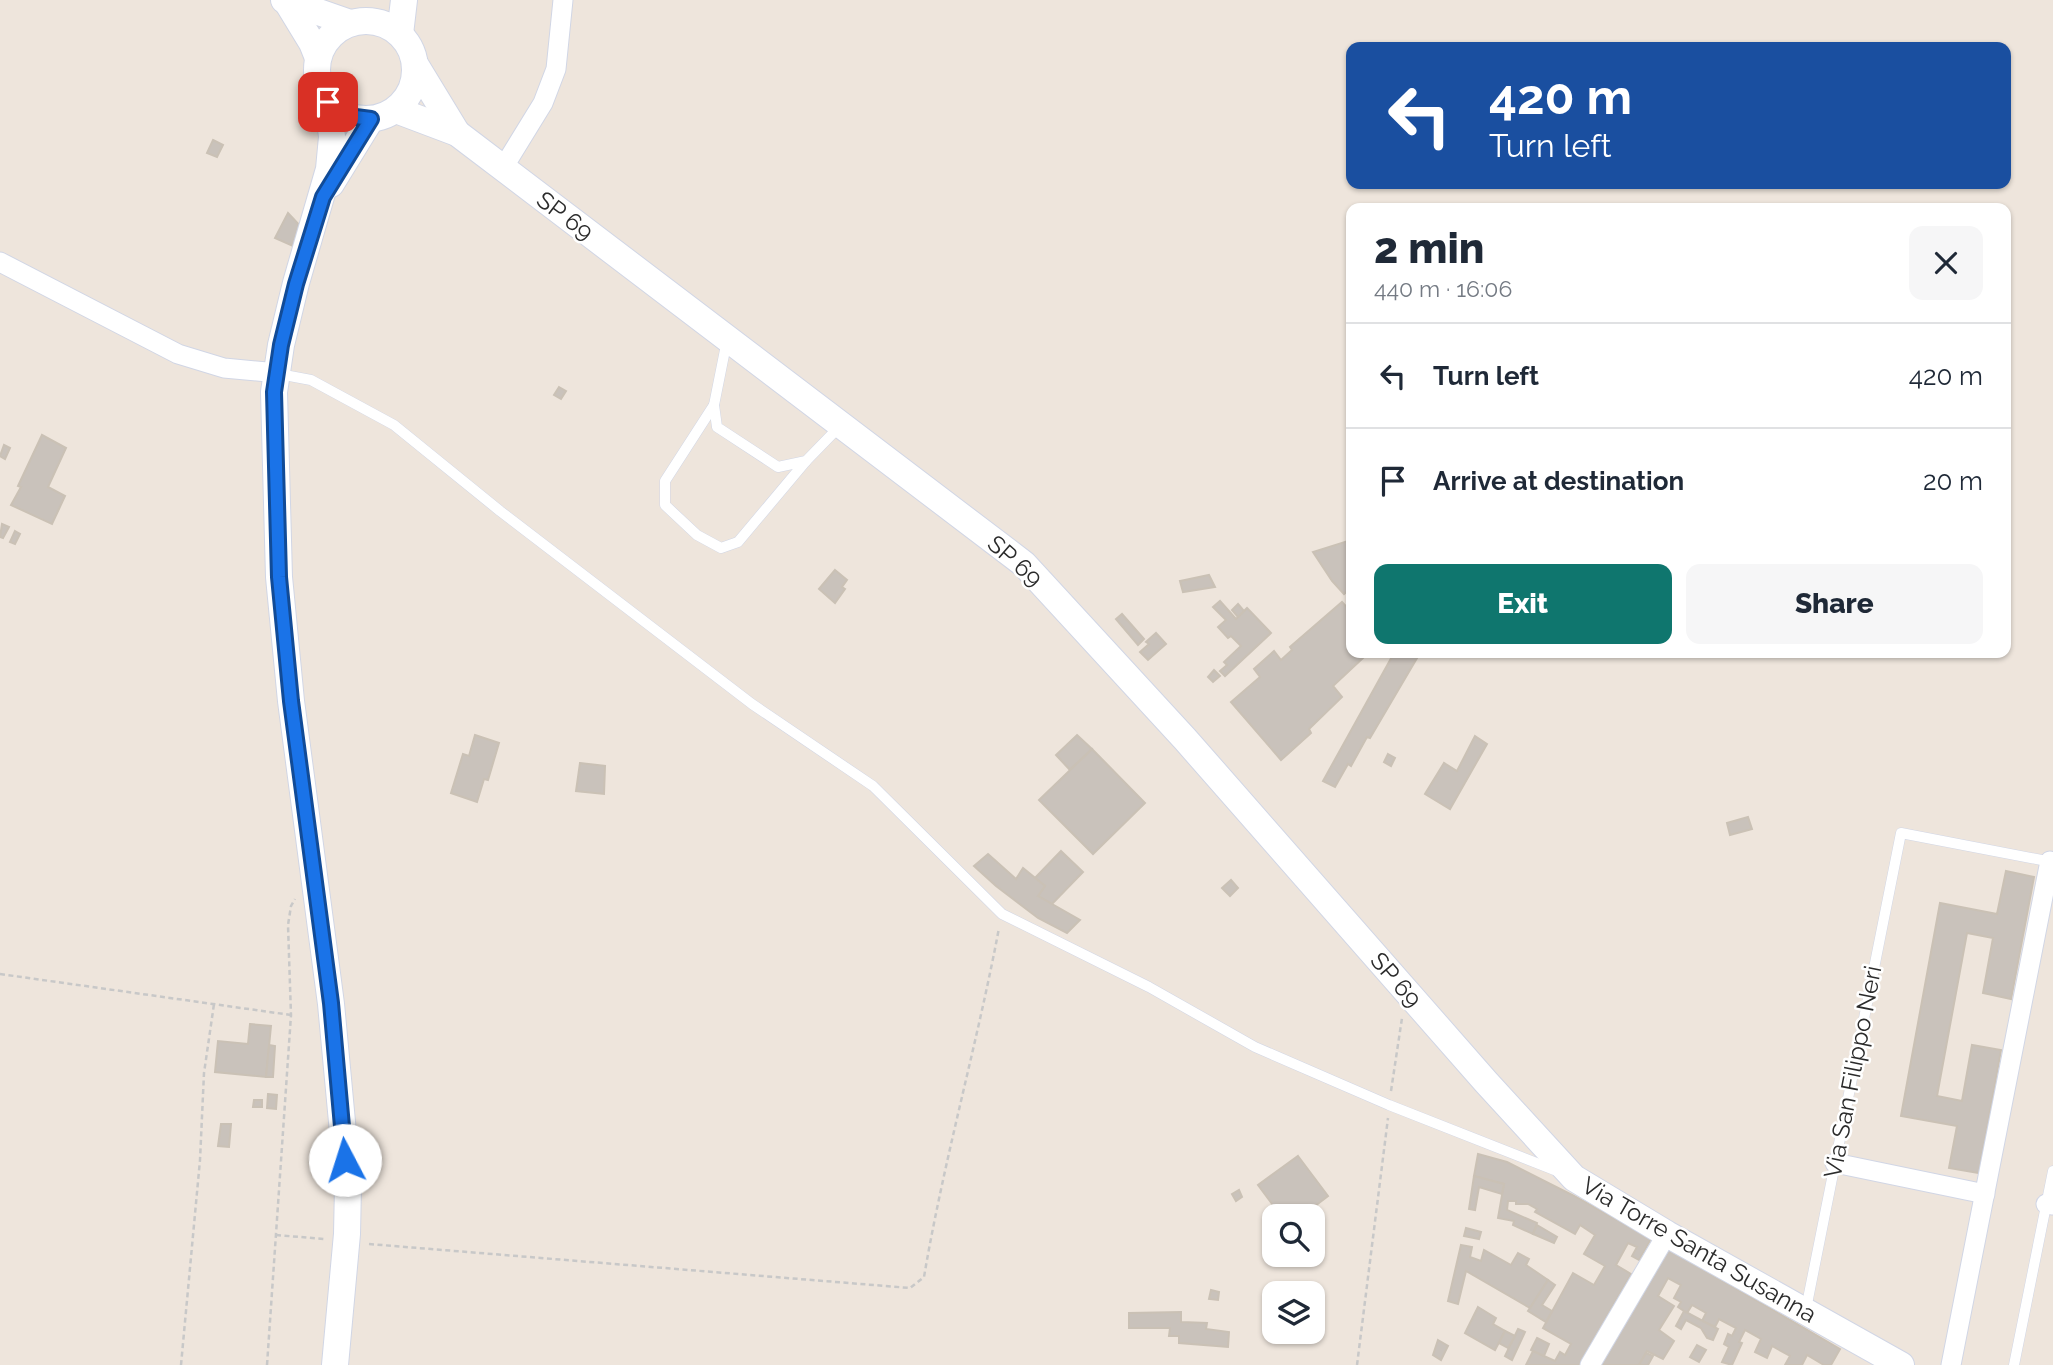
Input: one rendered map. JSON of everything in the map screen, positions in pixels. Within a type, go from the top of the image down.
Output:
[{"type":"main road","points":[[400,34],[404,0]]},
{"type":"main road","points":[[286,1],[363,15],[400,34],[457,134]]},
{"type":"main road","points":[[286,1],[312,43],[318,58],[318,81],[328,102],[332,137],[323,197],[296,284],[281,345],[274,392],[279,577],[293,715],[331,1003],[348,1186],[335,1365]]},
{"type":"main road","points":[[318,58],[330,36],[363,15]]},
{"type":"main road","points":[[323,197],[384,114],[407,97],[414,81],[415,64]]},
{"type":"main road","points":[[328,102],[348,116],[384,114],[457,134]]},
{"type":"main road","name":"SP 69","points":[[457,134],[1024,564],[1185,739],[1486,1082]]},
{"type":"main road","name":"Via Torre Santa Susanna","points":[[1486,1082],[1574,1178],[1667,1234],[1901,1365]]},
{"type":"street","points":[[503,168],[543,103],[556,69],[562,0]]},
{"type":"street","points":[[0,262],[178,354],[224,368],[278,373]]},
{"type":"street","points":[[1951,1365],[2051,862]]},
{"type":"street","points":[[1835,1163],[1985,1194]]},
{"type":"street","points":[[1590,1365],[1667,1234]]},
{"type":"lane","points":[[727,338],[713,405],[665,481],[665,505],[697,535],[721,548],[738,542],[806,461],[842,425]]},
{"type":"lane","points":[[278,373],[311,380],[394,425],[752,704],[873,786],[1002,914],[1149,987],[1255,1047],[1389,1105],[1574,1178]]},
{"type":"lane","points":[[713,405],[717,427],[778,467],[806,461]]},
{"type":"lane","name":"Via San Filippo Neri","points":[[1806,1311],[1901,833],[2051,862]]},
{"type":"lane","points":[[2014,1365],[2050,1205],[2053,1171]]},
{"type":"path","points":[[267,1365],[291,1015],[288,925],[291,906],[297,896],[316,889]]},
{"type":"path","points":[[276,1235],[910,1288],[924,1277],[932,1229],[997,937]]},
{"type":"path","points":[[0,974],[291,1015]]},
{"type":"path","points":[[1356,1365],[1406,991]]},
{"type":"path","points":[[181,1365],[200,1160],[204,1073],[214,1004]]},
{"type":"building","points":[[213,140],[223,145],[217,157],[207,153]]},
{"type":"building","points":[[288,213],[302,228],[293,246],[275,238]]},
{"type":"building","points":[[559,387],[566,391],[561,399],[554,395]]},
{"type":"building","points":[[42,435],[66,448],[48,487],[65,496],[52,524],[11,505]]},
{"type":"building","points":[[4,445],[10,448],[5,459],[0,456]]},
{"type":"building","points":[[2,524],[9,527],[3,538],[0,537]]},
{"type":"building","points":[[15,531],[20,534],[15,544],[10,542]]},
{"type":"building","points":[[1346,542],[1344,594],[1332,581],[1313,552]]},
{"type":"building","points":[[835,570],[847,580],[842,587],[845,589],[835,603],[819,589]]},
{"type":"building","points":[[1209,575],[1215,587],[1183,592],[1180,581]]},
{"type":"building","points":[[1220,601],[1236,619],[1247,608],[1271,633],[1225,676],[1220,671],[1227,665],[1224,662],[1241,646],[1231,636],[1228,638],[1218,627],[1226,620],[1213,607]]},
{"type":"building","points":[[1342,602],[1346,606],[1346,658],[1363,658],[1333,686],[1342,697],[1309,729],[1311,733],[1281,760],[1231,702],[1260,677],[1254,669],[1274,651],[1281,660],[1292,650],[1290,647]]},
{"type":"building","points":[[1238,604],[1244,611],[1238,617],[1232,610]]},
{"type":"building","points":[[1122,614],[1144,639],[1138,645],[1116,619]]},
{"type":"building","points":[[1156,633],[1166,644],[1148,660],[1140,652]]},
{"type":"building","points":[[1391,658],[1417,658],[1370,738],[1367,737],[1351,766],[1348,764],[1335,787],[1323,781]]},
{"type":"building","points":[[1214,670],[1220,676],[1213,682],[1208,677]]},
{"type":"building","points":[[475,735],[499,743],[488,780],[484,779],[477,802],[451,793],[463,754],[469,756]]},
{"type":"building","points":[[1077,735],[1092,749],[1070,770],[1056,755]]},
{"type":"building","points":[[1475,736],[1487,744],[1450,809],[1425,794],[1444,763],[1457,771]]},
{"type":"building","points":[[1092,749],[1145,803],[1093,854],[1039,800]]},
{"type":"building","points":[[1388,754],[1395,758],[1391,766],[1384,762]]},
{"type":"building","points":[[580,763],[605,766],[604,794],[576,791]]},
{"type":"building","points":[[1748,817],[1752,829],[1730,835],[1727,823]]},
{"type":"building","points":[[1061,851],[1083,872],[1052,904],[1038,896],[1045,886],[1035,878]]},
{"type":"building","points":[[988,854],[1016,879],[1023,868],[1045,886],[1038,896],[1080,920],[1067,933],[1038,918],[974,866]]},
{"type":"building","points":[[2006,871],[2034,877],[2011,999],[1983,993],[1993,938],[1967,933],[1937,1096],[1962,1101],[1972,1045],[2001,1050],[1979,1173],[1949,1168],[1957,1126],[1901,1116],[1940,903],[1997,914]]},
{"type":"building","points":[[1231,880],[1238,888],[1230,896],[1222,888]]},
{"type":"building","points":[[250,1024],[271,1026],[266,1077],[215,1072],[218,1041],[248,1044]]},
{"type":"building","points":[[269,1045],[275,1046],[273,1077],[266,1077]]},
{"type":"building","points":[[268,1094],[277,1095],[276,1109],[267,1108]]},
{"type":"building","points":[[254,1100],[262,1100],[262,1107],[253,1107]]},
{"type":"building","points":[[221,1124],[231,1124],[229,1147],[218,1146]]},
{"type":"building","points":[[1478,1154],[1507,1162],[1651,1239],[1639,1260],[1632,1256],[1637,1247],[1628,1243],[1616,1265],[1631,1274],[1579,1365],[1526,1365],[1533,1351],[1555,1361],[1560,1352],[1565,1355],[1571,1344],[1543,1328],[1573,1273],[1594,1285],[1605,1266],[1584,1254],[1595,1235],[1580,1225],[1575,1234],[1535,1212],[1537,1209],[1528,1204],[1516,1204],[1516,1201],[1508,1201],[1507,1210],[1537,1223],[1533,1234],[1513,1225],[1514,1221],[1498,1218],[1504,1184],[1474,1176]]},
{"type":"building","points":[[1298,1156],[1328,1196],[1318,1204],[1272,1204],[1258,1185]]},
{"type":"building","points":[[1474,1176],[1504,1184],[1502,1194],[1479,1187],[1475,1210],[1469,1209]]},
{"type":"building","points":[[1239,1190],[1242,1197],[1236,1201],[1232,1194]]},
{"type":"building","points":[[1537,1225],[1557,1237],[1554,1243],[1533,1234]]},
{"type":"building","points":[[1466,1228],[1481,1232],[1479,1239],[1464,1236]]},
{"type":"building","points":[[1461,1245],[1472,1247],[1470,1257],[1481,1261],[1484,1250],[1511,1265],[1518,1253],[1529,1259],[1526,1265],[1548,1280],[1530,1308],[1466,1271],[1458,1304],[1448,1301]]},
{"type":"building","points":[[1666,1248],[1840,1349],[1831,1365],[1824,1365],[1807,1355],[1802,1365],[1785,1365],[1790,1356],[1772,1346],[1767,1358],[1755,1352],[1761,1339],[1745,1330],[1732,1365],[1722,1362],[1729,1347],[1724,1344],[1728,1334],[1732,1336],[1736,1328],[1719,1319],[1715,1327],[1702,1321],[1706,1313],[1692,1305],[1687,1313],[1678,1307],[1681,1302],[1674,1298],[1681,1285],[1668,1278],[1658,1296],[1674,1306],[1659,1330],[1674,1341],[1663,1359],[1647,1351],[1639,1365],[1598,1365]]},
{"type":"building","points":[[1548,1280],[1555,1285],[1542,1305],[1552,1311],[1546,1322],[1528,1311]]},
{"type":"building","points":[[1211,1290],[1219,1292],[1218,1300],[1209,1299]]},
{"type":"building","points":[[1478,1307],[1496,1318],[1493,1324],[1505,1331],[1495,1350],[1465,1333]]},
{"type":"building","points":[[1684,1311],[1718,1329],[1713,1340],[1707,1338],[1701,1328],[1686,1320],[1681,1329],[1676,1326]]},
{"type":"building","points":[[1181,1312],[1181,1322],[1207,1323],[1206,1329],[1229,1332],[1228,1347],[1179,1343],[1179,1336],[1169,1336],[1170,1328],[1129,1328],[1129,1313]]},
{"type":"building","points":[[1518,1329],[1525,1332],[1512,1360],[1505,1356]]},
{"type":"building","points":[[1505,1331],[1515,1336],[1508,1348],[1499,1343]]},
{"type":"building","points":[[1537,1338],[1549,1344],[1544,1356],[1531,1350]]},
{"type":"building","points":[[1438,1340],[1448,1346],[1441,1360],[1433,1355]]},
{"type":"building","points":[[1697,1345],[1706,1350],[1699,1362],[1690,1357]]},
{"type":"building","points":[[1646,1353],[1653,1356],[1648,1365],[1639,1365]]},
{"type":"route","points":[[328,102],[348,116],[371,119],[323,197],[296,284],[281,345],[274,392],[275,460],[279,577],[291,701],[331,1003],[345,1160]]}]
